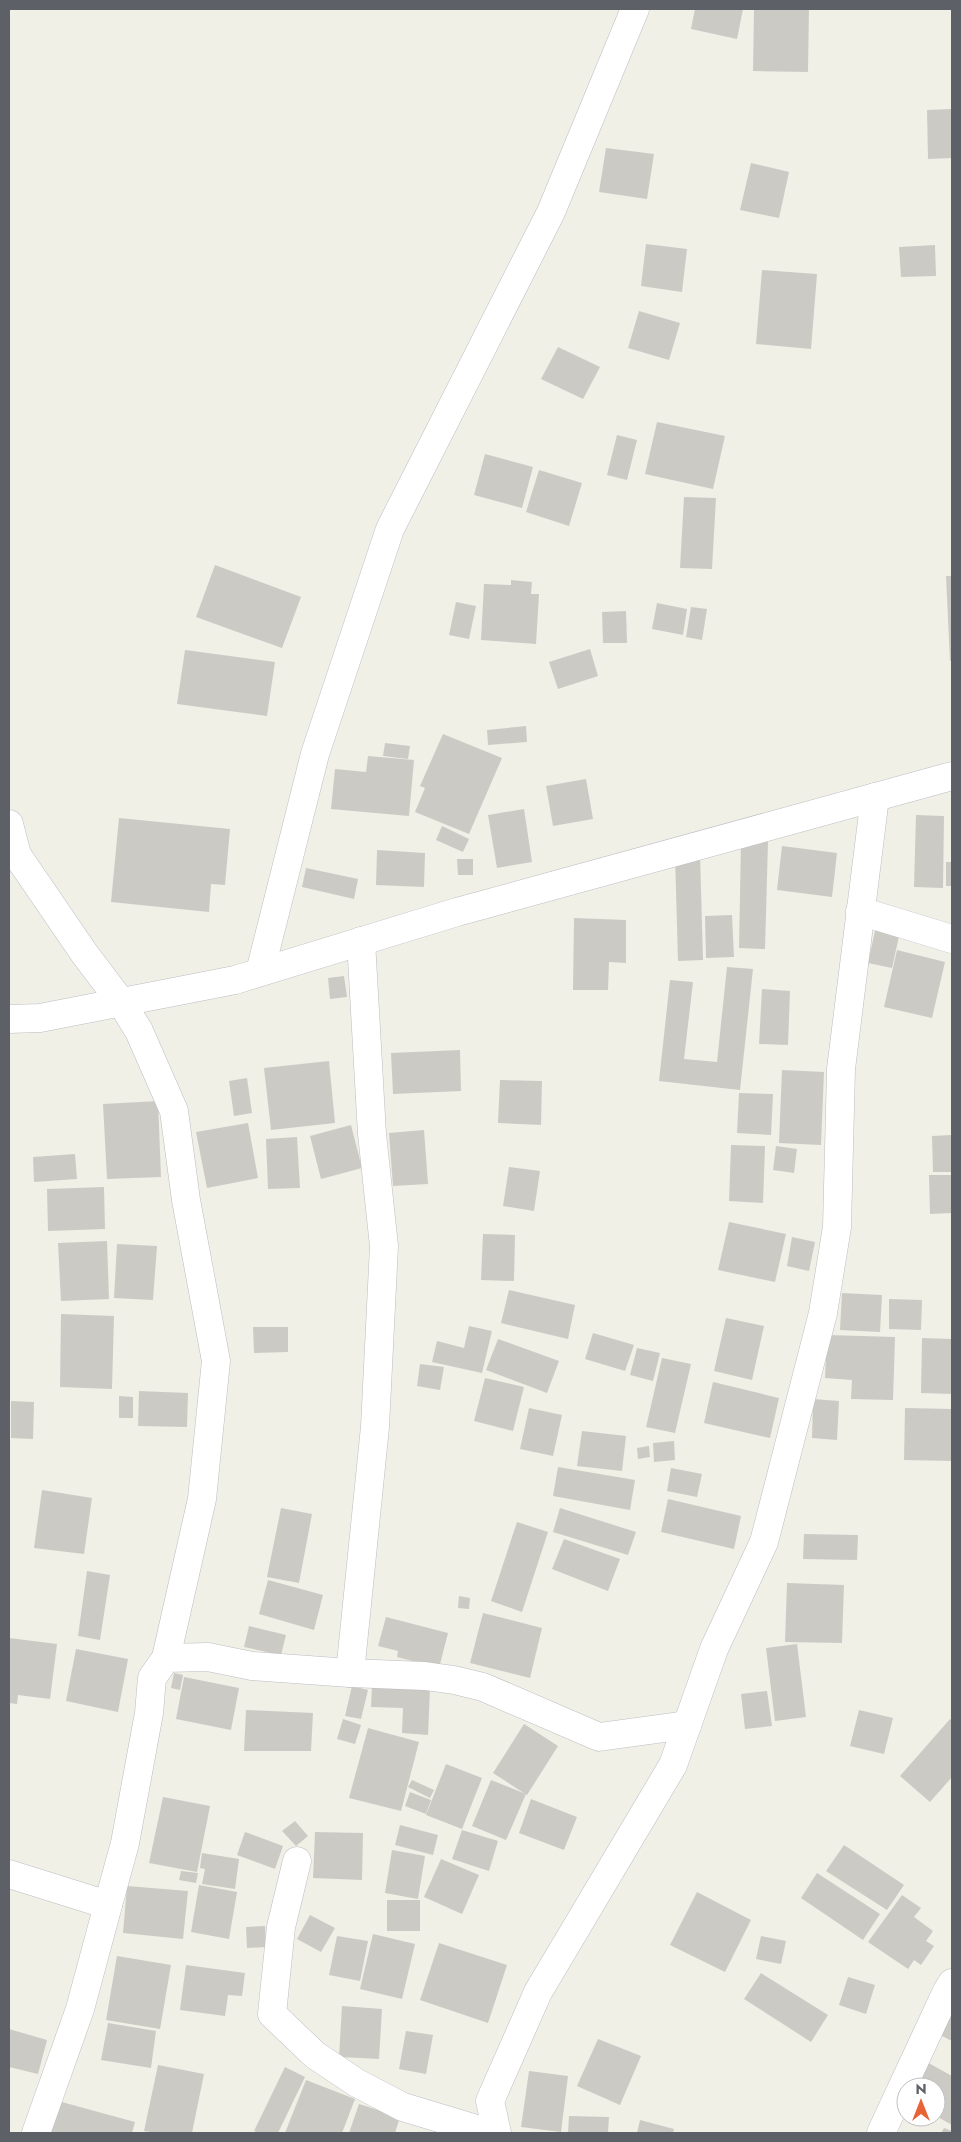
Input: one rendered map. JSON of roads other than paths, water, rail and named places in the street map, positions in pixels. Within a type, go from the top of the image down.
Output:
[{"type":"street","points":[[260,972],[315,754],[390,529],[552,212],[635,9]]},
{"type":"street","points":[[9,1019],[40,1018],[235,980],[456,912],[952,776]]},
{"type":"street","points":[[497,2133],[490,2101],[538,1992],[673,1765],[714,1649],[764,1542],[823,1313],[837,1227],[841,1069],[875,797]]},
{"type":"street","points":[[9,824],[17,855],[84,953],[122,1002],[139,1031],[174,1110],[186,1200],[216,1361],[202,1499],[166,1658],[152,1678],[149,1713],[125,1843],[80,2009],[36,2133]]},
{"type":"street","points":[[860,910],[952,939]]},
{"type":"street","points":[[350,1673],[375,1427],[384,1246],[372,1134],[361,941]]},
{"type":"street","points":[[166,1658],[208,1656],[252,1666],[425,1676],[483,1687],[599,1737],[687,1725]]},
{"type":"street","points":[[297,1861],[281,1927],[272,2014],[315,2055],[357,2084],[404,2107],[489,2133]]},
{"type":"street","points":[[9,1874],[108,1905]]},
{"type":"street","points":[[880,2133],[952,1984]]}]
